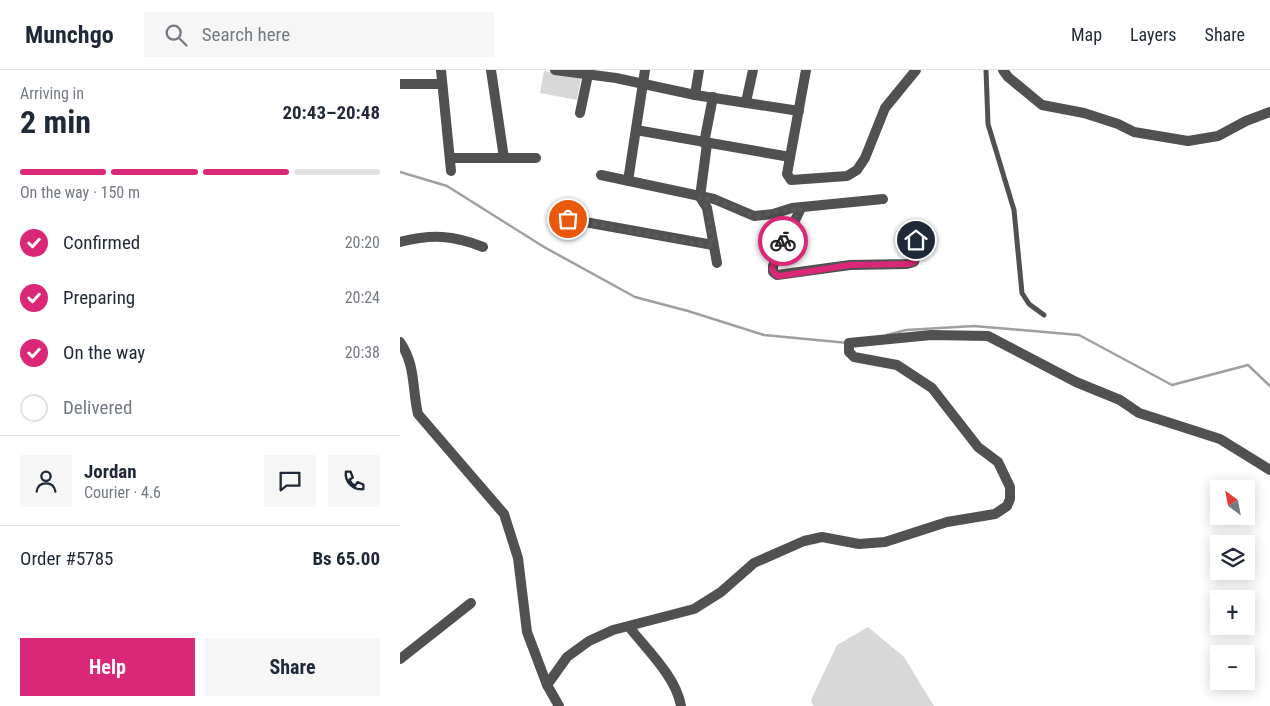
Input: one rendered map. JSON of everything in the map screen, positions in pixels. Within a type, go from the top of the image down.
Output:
[{"type":"street","points":[[441,70],[440,84],[451,171]]},
{"type":"street","points":[[491,70],[504,158]]},
{"type":"street","points":[[555,70],[588,72],[695,95],[799,110]]},
{"type":"street","points":[[628,180],[645,70]]},
{"type":"street","points":[[695,95],[699,70]]},
{"type":"street","points":[[746,102],[753,70]]},
{"type":"street","points":[[806,70],[790,158],[788,174],[791,180],[847,176],[857,170],[865,158],[885,108],[916,70]]},
{"type":"street","points":[[1003,70],[1012,81],[1042,105],[1084,113],[1118,124],[1134,132],[1188,141],[1218,136],[1270,112]]},
{"type":"street","points":[[580,113],[588,72]]},
{"type":"street","points":[[400,84],[440,84]]},
{"type":"street","points":[[712,97],[700,197],[707,208],[717,262]]},
{"type":"street","points":[[636,130],[790,158]]},
{"type":"street","points":[[450,158],[536,158]]},
{"type":"street","points":[[601,175],[722,202],[754,216],[801,208],[883,199]]},
{"type":"street","points":[[801,208],[773,266],[773,272],[777,275],[850,265],[907,264],[914,262],[917,251],[916,229]]},
{"type":"street","points":[[568,219],[713,246]]},
{"type":"street","points":[[400,242],[432,236],[458,237],[483,247]]},
{"type":"street","points":[[546,685],[566,657],[577,648],[613,630],[630,628],[700,606],[721,592],[754,563],[812,538],[822,537],[859,544],[885,542],[947,522],[995,514],[1007,506],[1010,499],[1010,487],[998,462],[978,447],[942,398],[908,371],[897,365],[854,357],[849,352],[850,343],[931,335],[988,336],[1076,382],[1120,400],[1139,413],[1220,439],[1270,470]]},
{"type":"street","points":[[400,342],[408,354],[414,374],[414,397],[418,414],[428,428],[495,502],[506,520],[518,558],[527,632],[546,685],[559,706]]},
{"type":"street","points":[[400,659],[471,604]]},
{"type":"street","points":[[630,628],[670,680],[679,696],[681,706]]},
{"type":"lane","points":[[986,70],[988,124],[1014,210],[1022,293],[1029,304],[1044,315]]},
{"type":"shaded area","points":[[544,71],[581,78],[577,100],[540,93]]},
{"type":"shaded area","points":[[868,627],[904,657],[934,706],[813,706],[811,700],[837,645]]},
{"type":"waterway","points":[[400,172],[447,186],[544,247],[635,297],[688,311],[764,335],[848,343]]},
{"type":"waterway","points":[[887,335],[906,330],[974,326],[1079,335],[1172,385],[1248,365],[1270,386]]},
{"type":"way so far","points":[[568,219],[713,246],[712,229],[706,204],[700,197],[714,199],[754,216],[774,214],[792,208],[801,208],[783,241]]},
{"type":"route","points":[[783,241],[772,269],[779,276],[850,265],[907,264],[914,262],[917,258],[916,240]]}]
